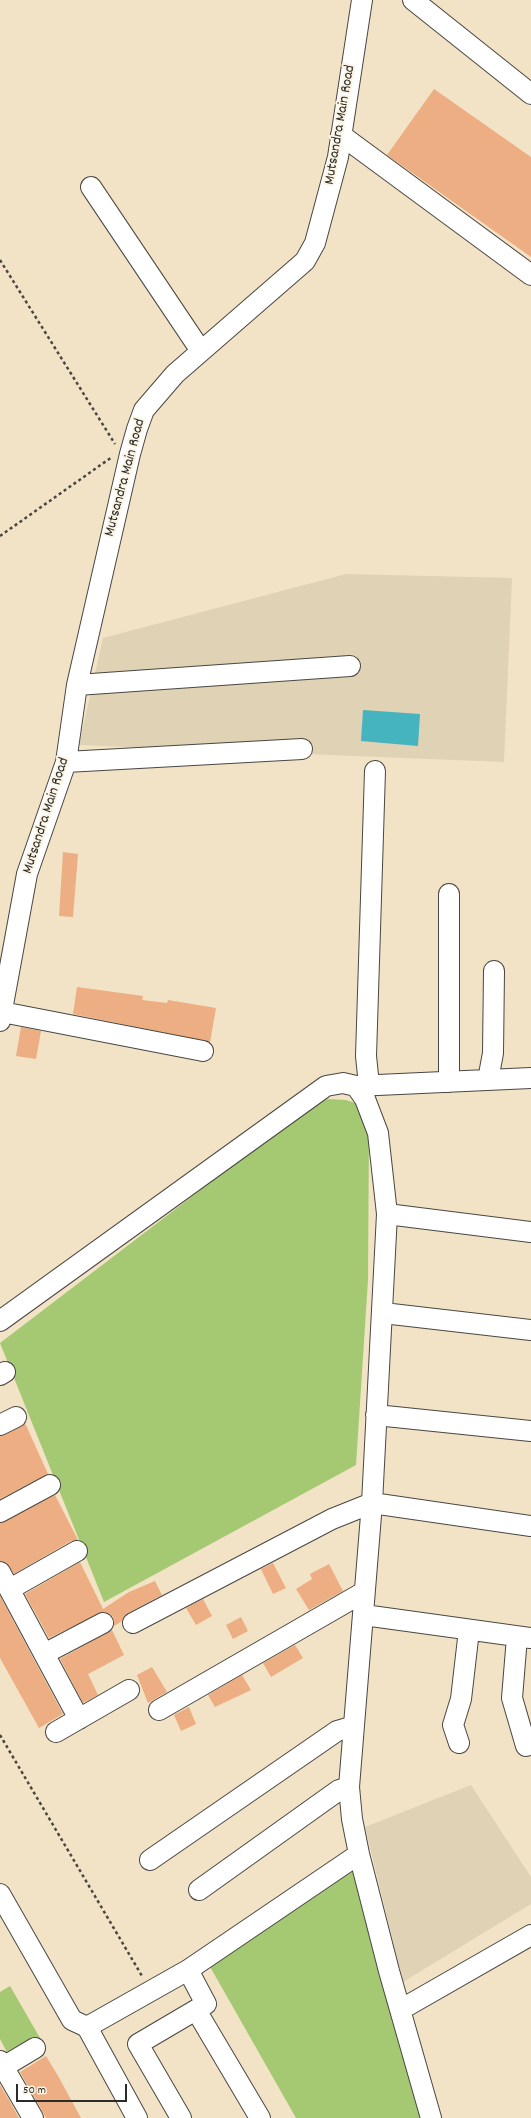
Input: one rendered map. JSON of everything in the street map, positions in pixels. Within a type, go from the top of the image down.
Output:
[{"type":"street","name":"Mutsandra Main Road","points":[[1,1017],[27,874],[66,762],[77,685],[126,448],[144,410],[175,374],[305,261],[315,243],[338,157],[362,0]]},
{"type":"street","points":[[413,0],[531,94]]},
{"type":"street","points":[[341,134],[531,275]]},
{"type":"street","points":[[90,187],[201,351]]},
{"type":"street","points":[[77,685],[350,666]]},
{"type":"street","points":[[66,762],[302,750]]},
{"type":"street","points":[[375,770],[366,1056],[362,1085],[365,1099],[378,1133],[387,1214],[372,1503],[349,1787],[352,1819],[359,1854],[400,2010],[431,2118]]},
{"type":"street","points":[[448,894],[449,1082]]},
{"type":"street","points":[[488,1080],[493,1053],[494,970]]},
{"type":"street","points":[[1,1017],[203,1051]]},
{"type":"street","points":[[0,1321],[326,1086],[343,1082],[362,1085],[531,1078]]},
{"type":"street","points":[[387,1214],[531,1232]]},
{"type":"street","points":[[383,1313],[531,1330]]},
{"type":"street","points":[[376,1415],[531,1431]]},
{"type":"street","points":[[0,1512],[50,1485]]},
{"type":"street","points":[[133,1623],[332,1519],[372,1503],[531,1526]]},
{"type":"street","points":[[10,1590],[77,1551]]},
{"type":"street","points":[[0,1572],[79,1719]]},
{"type":"street","points":[[159,1710],[364,1592]]},
{"type":"street","points":[[364,1615],[524,1638],[512,1698],[526,1746]]},
{"type":"street","points":[[44,1654],[103,1623]]},
{"type":"street","points":[[459,1742],[453,1725],[461,1699],[469,1630]]},
{"type":"street","points":[[56,1732],[129,1690]]},
{"type":"street","points":[[150,1860],[337,1731],[354,1726]]},
{"type":"street","points":[[199,1890],[339,1790],[349,1787]]},
{"type":"street","points":[[87,2027],[188,1970],[359,1854]]},
{"type":"street","points":[[0,1894],[72,2020],[87,2027],[136,2118]]},
{"type":"street","points":[[400,2010],[531,1935]]},
{"type":"street","points":[[181,2118],[138,2044],[206,2004],[188,1970]]},
{"type":"street","points":[[196,2010],[260,2118]]},
{"type":"street","points":[[33,2118],[1,2066],[35,2048]]},
{"type":"path","points":[[0,260],[126,448],[0,536]]},
{"type":"path","points":[[0,1735],[151,1990]]},
{"type":"shaded area","points":[[346,574],[512,578],[504,762],[79,745],[103,638]]},
{"type":"shaded area","points":[[471,1785],[531,1877],[531,1904],[403,1982],[365,1827]]},
{"type":"green space","points":[[328,1099],[346,1100],[355,1103],[361,1109],[369,1129],[368,1280],[356,1465],[104,1602],[0,1343],[312,1105]]},
{"type":"green space","points":[[351,1867],[423,2118],[296,2118],[209,1965]]},
{"type":"green space","points":[[10,1986],[40,2038],[9,2056],[0,2039],[0,1992]]},
{"type":"water","points":[[363,710],[420,714],[418,746],[361,741]]},
{"type":"building","points":[[434,89],[531,157],[531,257],[387,155]]},
{"type":"building","points":[[63,852],[78,854],[73,917],[59,916]]},
{"type":"building","points":[[77,987],[143,996],[142,1000],[167,1003],[168,1000],[216,1008],[210,1042],[73,1014]]},
{"type":"building","points":[[21,1027],[41,1031],[36,1059],[16,1056]]},
{"type":"building","points":[[25,1423],[48,1474],[0,1499],[0,1436]]},
{"type":"building","points":[[55,1495],[78,1540],[71,1541],[14,1574],[6,1562],[0,1561],[0,1523]]},
{"type":"building","points":[[80,1562],[103,1609],[129,1592],[155,1581],[162,1595],[128,1613],[122,1621],[114,1626],[113,1617],[109,1613],[103,1612],[49,1638],[25,1594]]},
{"type":"building","points":[[273,1563],[286,1588],[273,1594],[261,1569]]},
{"type":"building","points":[[329,1564],[343,1591],[309,1610],[296,1589],[312,1579],[310,1574]]},
{"type":"building","points":[[0,1596],[63,1714],[39,1728],[0,1658]]},
{"type":"building","points":[[203,1599],[212,1616],[196,1625],[186,1608]]},
{"type":"building","points":[[241,1617],[248,1631],[233,1639],[226,1625]]},
{"type":"building","points":[[112,1630],[124,1655],[88,1674],[98,1695],[83,1703],[60,1659]]},
{"type":"building","points":[[295,1645],[303,1658],[271,1677],[263,1663]]},
{"type":"building","points":[[152,1667],[167,1692],[148,1703],[137,1675]]},
{"type":"building","points":[[242,1675],[251,1690],[215,1707],[208,1695]]},
{"type":"building","points":[[189,1707],[196,1724],[181,1731],[174,1715]]},
{"type":"building","points":[[46,2056],[81,2118],[46,2118],[20,2072]]},
{"type":"building","points":[[0,2085],[9,2100],[19,2118],[0,2118]]}]
